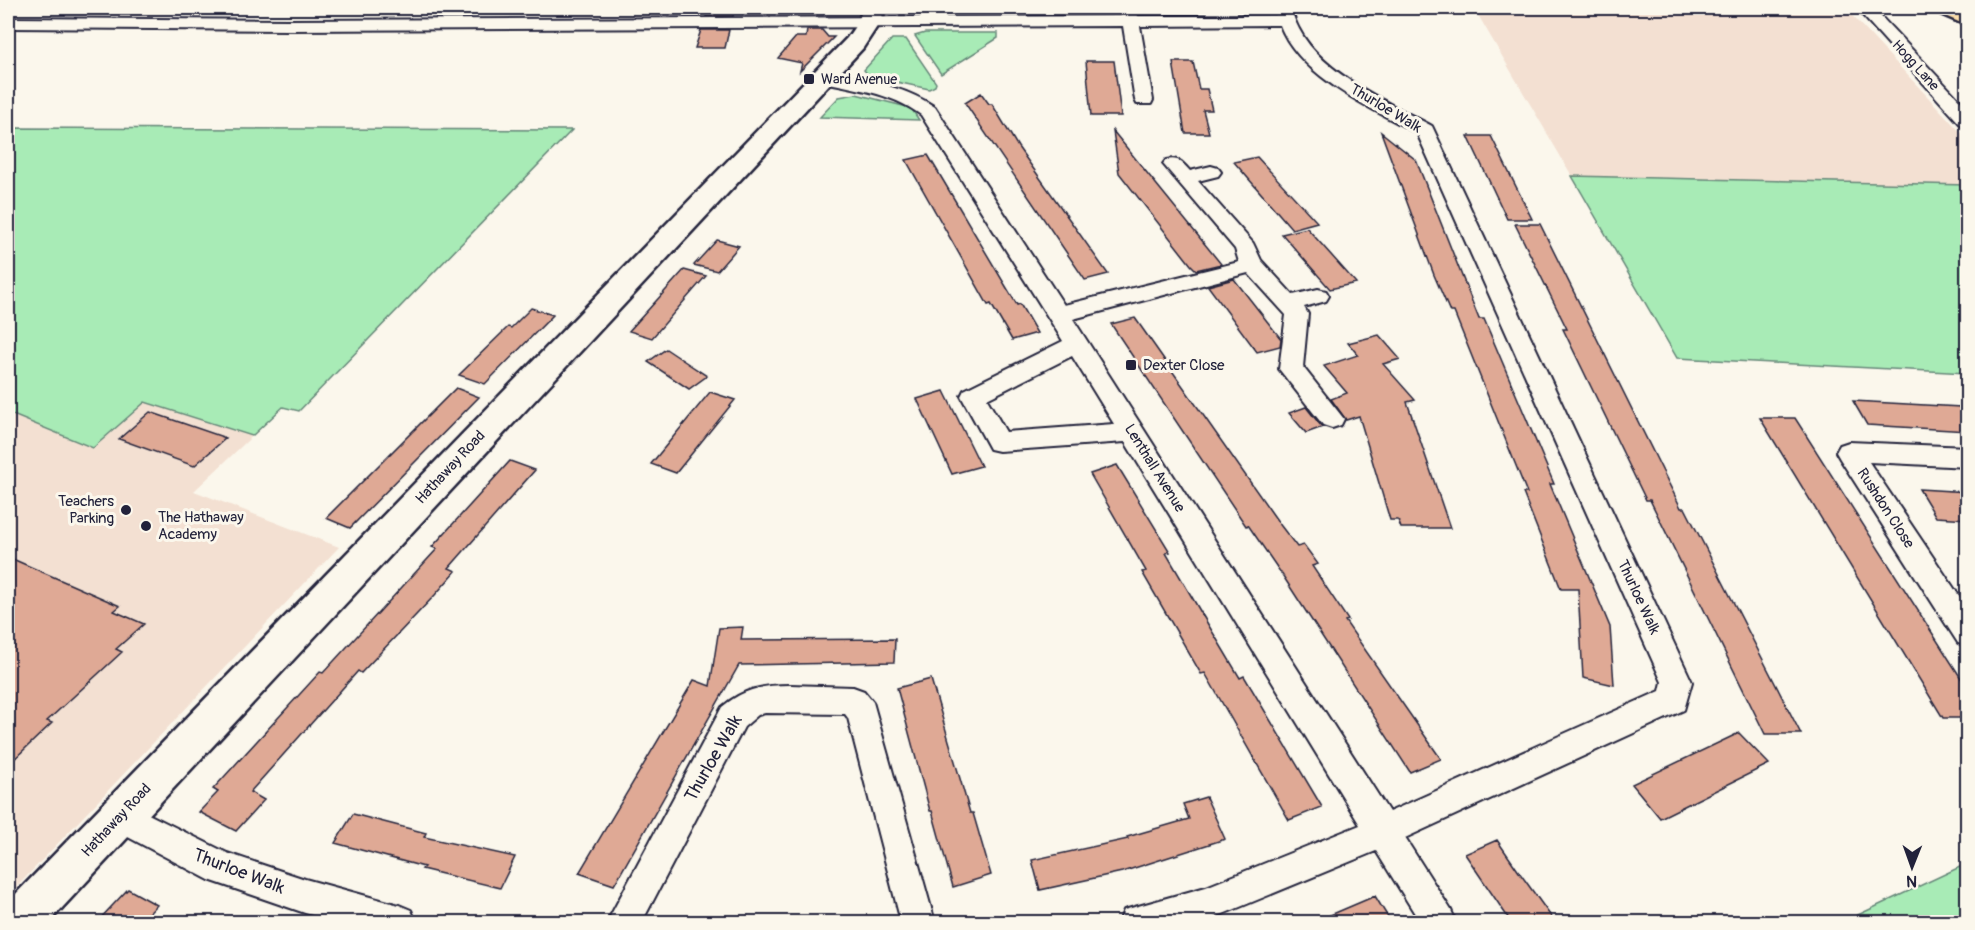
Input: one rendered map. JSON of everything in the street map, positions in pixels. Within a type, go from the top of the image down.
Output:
[{"type":"main road","points":[[1946,8],[1968,20]]},
{"type":"street","points":[[290,25],[303,8]]},
{"type":"street","name":"Hogg Lane","points":[[1864,8],[1960,105],[1968,121]]},
{"type":"street","points":[[1130,14],[1144,100]]},
{"type":"street","points":[[8,23],[290,25],[660,16],[1283,14]]},
{"type":"street","name":"Thurloe Walk","points":[[1136,922],[1206,904],[1382,832],[1673,700],[1677,682],[1425,130],[1374,102],[1325,69],[1305,50],[1283,14]]},
{"type":"street","name":"Hathaway Road","points":[[19,922],[822,76],[855,44],[872,15]]},
{"type":"street","name":"Lenthall Avenue","points":[[822,76],[904,97],[920,103],[928,111],[1439,922]]},
{"type":"street","points":[[1211,172],[1179,171],[1245,248],[1246,256],[1253,265],[1297,314],[1291,369],[1332,419]]},
{"type":"street","points":[[1057,315],[1253,265]]},
{"type":"street","points":[[1289,304],[1318,296]]},
{"type":"street","points":[[1076,344],[973,396],[999,442],[1132,432]]},
{"type":"street","name":"Rushdon Close","points":[[1968,457],[1849,452],[1968,634]]},
{"type":"street","name":"Thurloe Walk","points":[[624,922],[733,717],[746,705],[759,700],[838,699],[853,701],[864,720],[918,922]]},
{"type":"street","name":"Thurloe Walk","points":[[120,816],[221,868],[305,896],[399,922]]},
{"type":"shaded area","points":[[1474,8],[1845,8],[1967,139],[1967,185],[1572,176]]},
{"type":"shaded area","name":"The Hathaway Academy","points":[[8,128],[572,130],[299,411],[283,407],[194,491],[339,547],[8,896]]},
{"type":"green space","points":[[925,33],[998,33],[998,38],[941,74],[915,36]]},
{"type":"green space","points":[[892,39],[906,39],[936,83],[935,86],[929,89],[869,76],[864,70]]},
{"type":"green space","points":[[856,94],[911,108],[919,120],[820,117],[839,97]]},
{"type":"green space","points":[[8,128],[572,130],[299,411],[283,407],[252,436],[145,402],[93,448],[8,413]]},
{"type":"green space","points":[[1572,176],[1967,185],[1967,373],[1677,358]]},
{"type":"green space","points":[[1964,865],[1967,872],[1967,922],[1843,922]]},
{"type":"building","points":[[709,8],[735,8],[733,16],[706,16]]},
{"type":"building","points":[[701,30],[729,30],[725,48],[695,48]]},
{"type":"building","points":[[807,30],[822,30],[828,37],[834,37],[800,71],[802,63],[778,58],[796,37],[806,37]]},
{"type":"building","points":[[1086,61],[1114,61],[1121,116],[1091,116]]},
{"type":"building","points":[[1173,62],[1193,62],[1199,89],[1207,89],[1212,110],[1203,110],[1209,133],[1185,133]]},
{"type":"building","points":[[981,93],[989,104],[992,104],[1018,147],[1108,274],[1085,280],[965,103]]},
{"type":"building","points":[[1113,131],[1221,264],[1196,270],[1191,265],[1119,173]]},
{"type":"building","points":[[1381,132],[1416,160],[1479,319],[1484,319],[1546,465],[1554,484],[1550,484],[1610,627],[1614,685],[1583,678],[1578,589],[1561,589],[1523,493],[1527,493],[1454,312],[1450,312],[1434,275]]},
{"type":"building","points":[[1468,136],[1491,136],[1532,219],[1507,219]]},
{"type":"building","points":[[928,155],[1017,305],[1020,304],[1037,333],[1012,340],[991,304],[988,305],[906,160]]},
{"type":"building","points":[[1257,157],[1317,222],[1292,229],[1234,162]]},
{"type":"building","points":[[1515,224],[1540,224],[1681,508],[1685,508],[1801,734],[1765,734],[1650,500],[1646,500],[1563,329],[1567,329]]},
{"type":"building","points":[[1307,228],[1356,283],[1330,289],[1282,234]]},
{"type":"building","points":[[717,240],[739,246],[717,271],[694,265]]},
{"type":"building","points":[[684,270],[706,276],[652,338],[629,331]]},
{"type":"building","points":[[1234,279],[1281,339],[1280,346],[1257,352],[1208,286]]},
{"type":"building","points":[[531,308],[553,315],[485,384],[459,375],[508,327],[511,328]]},
{"type":"building","points":[[1135,318],[1281,526],[1297,547],[1304,545],[1318,564],[1312,566],[1348,620],[1345,621],[1441,759],[1410,772],[1283,576],[1248,525],[1246,526],[1111,324]]},
{"type":"building","points":[[1379,335],[1400,359],[1383,364],[1415,400],[1407,402],[1450,528],[1401,528],[1398,520],[1390,520],[1359,416],[1346,420],[1331,399],[1347,393],[1324,366],[1358,355],[1348,343]]},
{"type":"building","points":[[666,349],[707,376],[689,389],[648,362]]},
{"type":"building","points":[[456,388],[479,397],[350,528],[326,518]]},
{"type":"building","points":[[944,391],[981,466],[952,474],[917,399]]},
{"type":"building","points":[[710,392],[735,400],[676,473],[651,464]]},
{"type":"building","points":[[1853,401],[1961,407],[1968,416],[1968,431],[1867,425]]},
{"type":"building","points":[[1306,407],[1323,427],[1306,433],[1289,413]]},
{"type":"building","points":[[150,412],[226,438],[194,466],[119,439]]},
{"type":"building","points":[[1760,418],[1795,418],[1968,689],[1968,718],[1943,718]]},
{"type":"building","points":[[510,461],[535,470],[449,568],[456,571],[435,595],[361,673],[358,671],[250,792],[264,800],[236,831],[199,812],[218,792],[213,789],[437,549],[432,547]]},
{"type":"building","points":[[1117,465],[1170,552],[1166,553],[1240,678],[1244,676],[1322,807],[1289,820],[1205,673],[1201,674],[1142,572],[1146,571],[1090,474]]},
{"type":"building","points":[[1919,489],[1968,492],[1968,519],[1936,517]]},
{"type":"building","points":[[8,557],[120,606],[114,611],[144,624],[116,649],[122,652],[47,721],[52,723],[8,765]]},
{"type":"building","points":[[743,627],[741,640],[895,639],[894,662],[739,665],[614,885],[579,873],[694,680],[710,686],[719,628]]},
{"type":"building","points":[[931,679],[970,813],[973,813],[991,875],[953,887],[897,688]]},
{"type":"building","points":[[1739,733],[1769,764],[1660,818],[1632,784]]},
{"type":"building","points":[[1206,797],[1225,839],[1122,872],[1040,890],[1032,860],[1128,839],[1127,837],[1189,819],[1183,804]]},
{"type":"building","points":[[353,814],[426,833],[424,837],[515,857],[500,888],[422,869],[424,867],[335,843]]},
{"type":"building","points":[[1497,840],[1555,922],[1511,922],[1465,854]]},
{"type":"building","points":[[128,889],[157,905],[141,922],[97,922]]},
{"type":"building","points":[[1375,896],[1391,922],[1314,922]]},
{"type":"place","name":"Ward Avenue","points":[[809,79]]},
{"type":"place","name":"Dexter Close","points":[[1131,365]]},
{"type":"place","name":"Teachers Parking","points":[[126,510]]},
{"type":"place","name":"The Hathaway Academy","points":[[146,526]]}]
